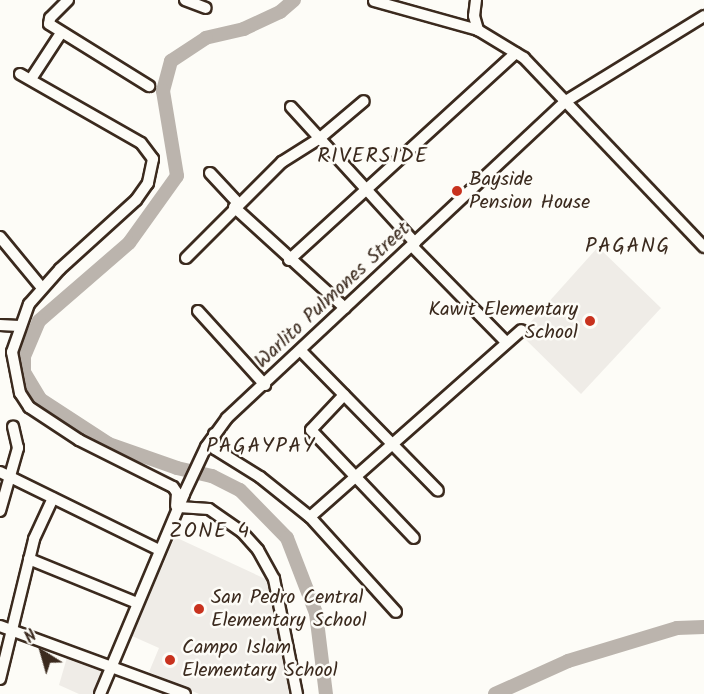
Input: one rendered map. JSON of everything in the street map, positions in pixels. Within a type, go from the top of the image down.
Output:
[{"type":"street","points":[[68,0],[49,20],[61,33],[149,86]]},
{"type":"street","points":[[185,0],[206,8]]},
{"type":"street","points":[[476,0],[474,16],[478,30]]},
{"type":"street","points":[[374,1],[478,30],[516,52],[566,101],[704,247]]},
{"type":"street","name":"Warlito Pulmones Street","points":[[100,694],[159,550],[214,434],[566,101],[704,16]]},
{"type":"street","points":[[31,79],[61,33]]},
{"type":"street","points":[[290,260],[516,52]]},
{"type":"street","points":[[20,74],[141,143],[153,159],[148,183],[136,200],[42,288],[19,326],[13,359],[23,401],[79,440],[173,487],[177,493],[177,511],[209,509],[242,532],[258,550],[274,579],[297,694]]},
{"type":"street","points":[[186,258],[236,205],[282,162],[320,138],[364,101]]},
{"type":"street","points":[[291,107],[414,245],[506,342]]},
{"type":"street","points":[[210,174],[236,205],[290,260],[345,308]]},
{"type":"street","points":[[0,237],[42,288]]},
{"type":"street","points":[[198,311],[265,385]]},
{"type":"street","points":[[0,325],[19,326]]},
{"type":"street","points":[[310,517],[521,330]]},
{"type":"street","points":[[302,352],[438,491]]},
{"type":"street","points":[[344,395],[311,428],[414,538]]},
{"type":"street","points":[[0,511],[18,439],[14,428]]},
{"type":"street","points":[[214,434],[218,451],[260,477],[310,517],[396,612]]},
{"type":"street","points":[[0,472],[159,550]]},
{"type":"street","points":[[0,679],[29,559],[53,498]]},
{"type":"street","points":[[29,559],[137,603]]},
{"type":"street","points":[[0,626],[185,694]]},
{"type":"street","points":[[151,694],[155,682]]},
{"type":"shaded area","name":"Kawit Elementary School","points":[[598,247],[661,308],[581,394],[520,334]]},
{"type":"shaded area","name":"San Pedro Central Elementary School","points":[[175,537],[272,582],[289,694],[199,694],[149,672],[159,648],[132,636]]},
{"type":"shaded area","points":[[68,654],[104,668],[93,694],[79,694],[59,685]]},
{"type":"waterway","points":[[294,0],[280,12],[244,29],[206,38],[171,61],[163,91],[177,176],[129,243],[39,321],[24,357],[24,372],[40,399],[109,444],[177,468],[212,476],[240,490],[287,538],[316,613],[326,694]]},
{"type":"waterway","points":[[495,694],[568,661],[677,628],[704,627]]},
{"type":"place","name":"Bayside Pension House","points":[[457,191]]},
{"type":"place","name":"Kawit Elementary School","points":[[590,321]]},
{"type":"place","name":"San Pedro Central Elementary School","points":[[199,609]]},
{"type":"place","name":"Campo Islam Elementary School","points":[[170,660]]},
{"type":"district","name":"RIVERSIDE","points":[[373,157]]},
{"type":"district","name":"PAGANG","points":[[628,247]]},
{"type":"district","name":"PAGAYPAY","points":[[261,447]]},
{"type":"district","name":"ZONE 4","points":[[210,532]]}]
